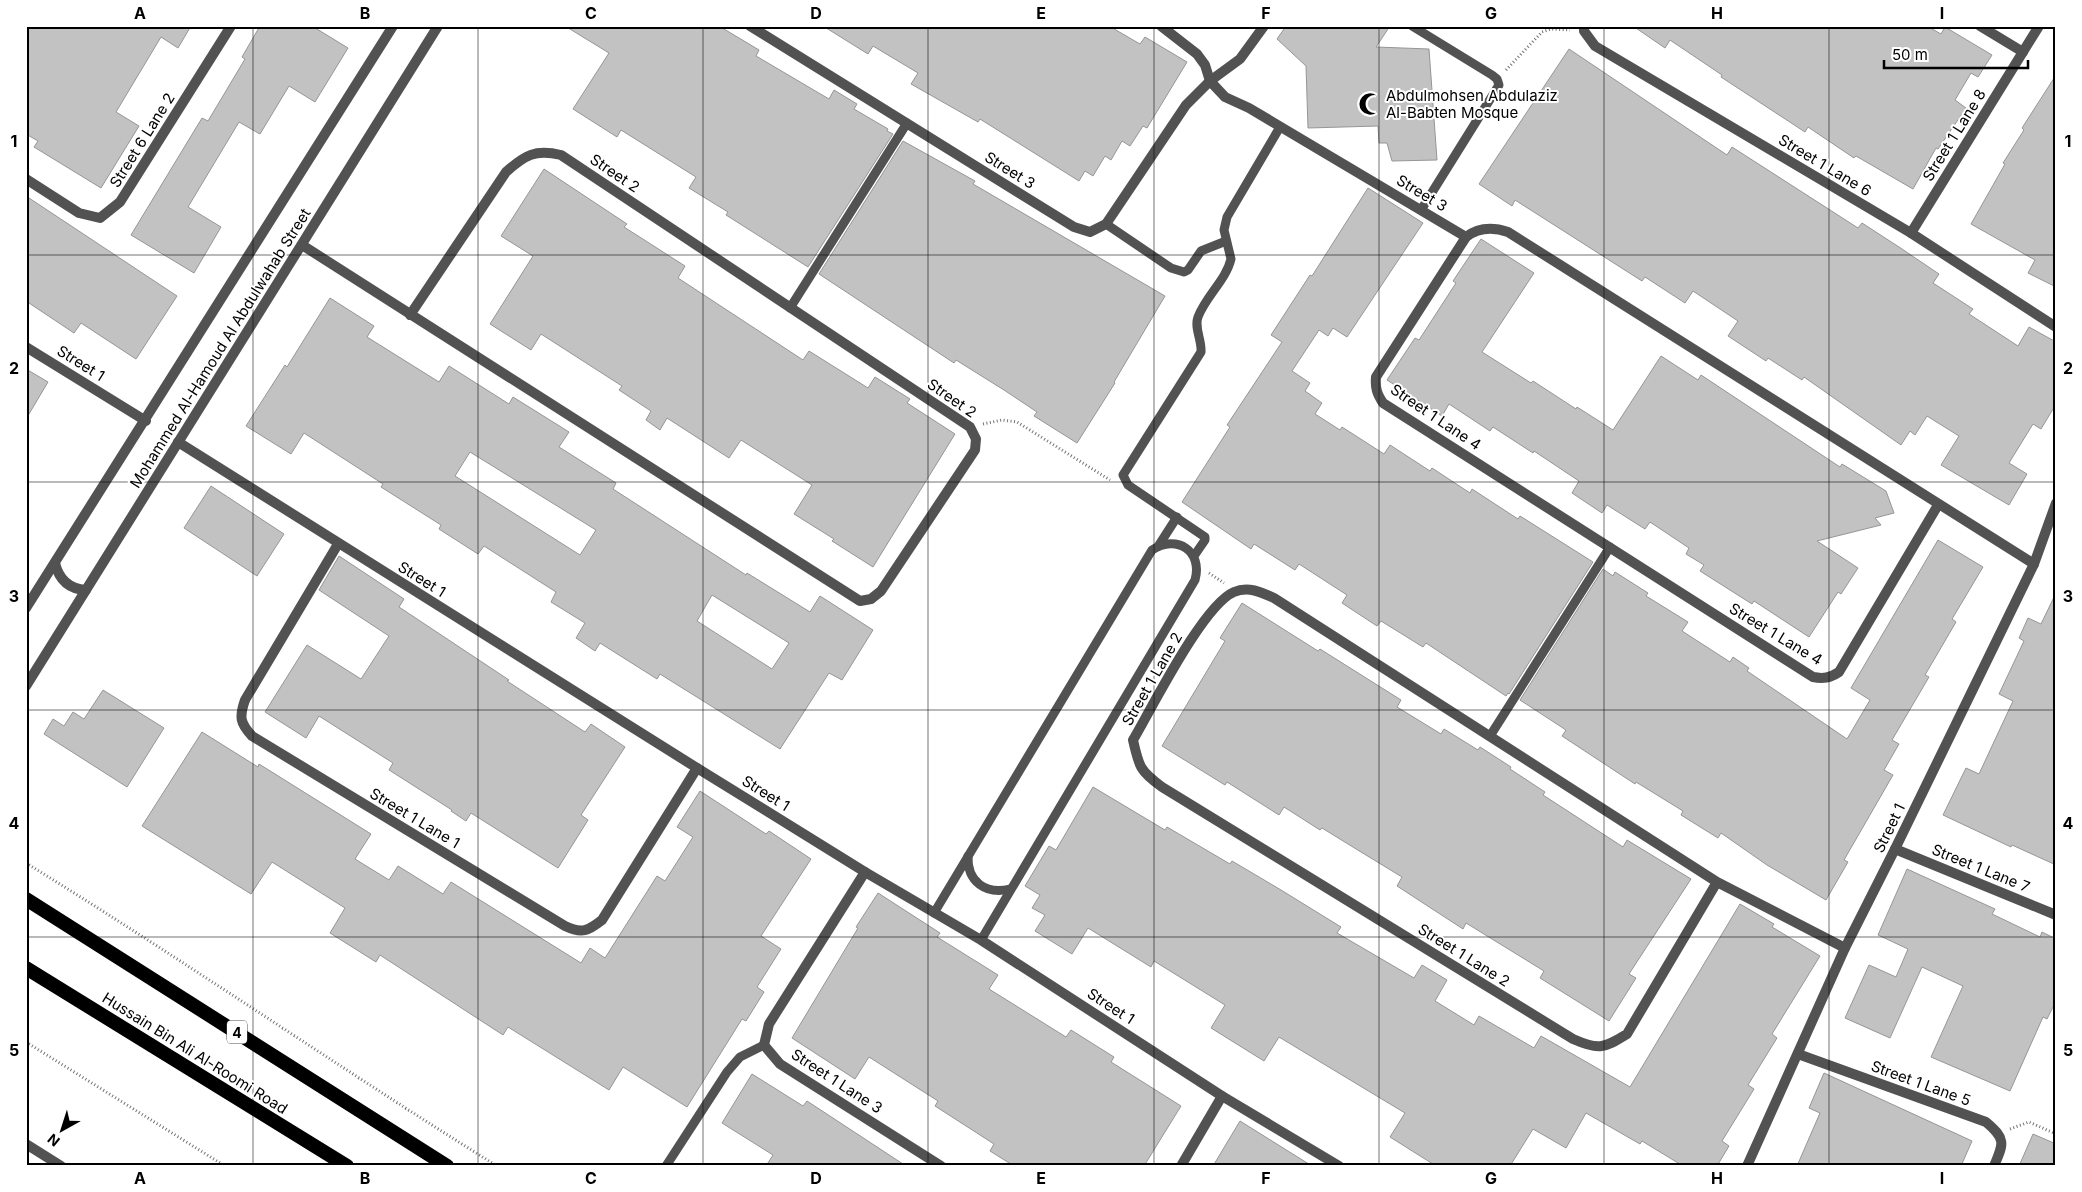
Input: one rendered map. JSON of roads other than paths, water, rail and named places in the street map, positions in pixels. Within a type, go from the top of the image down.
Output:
[{"type":"highway","name":"4","points":[[26,899],[447,1166]]},
{"type":"highway","name":"Hussain Bin Ali Al-Roomi Road","points":[[26,968],[346,1166]]},
{"type":"street","name":"Street 6 Lane 2","points":[[26,179],[79,214],[100,218],[120,202],[231,26]]},
{"type":"street","name":"Mohammed Al-Hamoud Al Abdulwahab Street","points":[[26,608],[146,421],[393,26]]},
{"type":"street","name":"Mohammed Al-Hamoud Al Abdulwahab Street","points":[[26,686],[438,26]]},
{"type":"street","name":"Street 3","points":[[750,26],[1074,227],[1090,232],[1106,224]]},
{"type":"street","name":"Street 3","points":[[1161,26],[1197,54],[1205,65],[1210,81],[1226,97],[1466,237]]},
{"type":"street","points":[[1106,224],[1186,105],[1210,81],[1240,59],[1264,26]]},
{"type":"street","points":[[1980,26],[2023,52]]},
{"type":"street","name":"Street 1 Lane 8","points":[[1911,233],[2039,26]]},
{"type":"street","name":"Street 1 Lane 6","points":[[1584,29],[1596,46],[1911,233],[2056,327]]},
{"type":"street","name":"Street 2","points":[[302,246],[410,315],[860,601],[871,599],[881,590],[974,450],[976,439],[970,427],[561,155],[544,151],[521,159],[506,172],[410,315]]},
{"type":"street","points":[[1466,237],[1473,232],[1496,228],[1508,232],[2034,564]]},
{"type":"street","name":"Street 1 Lane 4","points":[[1466,237],[1376,377],[1375,387],[1377,396],[1383,403],[1813,677],[1822,679],[1831,677],[1839,672],[1938,505]]},
{"type":"street","name":"Street 1","points":[[26,346],[146,421]]},
{"type":"street","name":"Street 1","points":[[178,442],[697,768],[865,872],[981,940],[1222,1096],[1339,1166]]},
{"type":"street","name":"Street 1","points":[[1747,1166],[1845,948],[2034,564],[2056,504]]},
{"type":"street","name":"Street 1 Lane 1","points":[[338,544],[245,700],[240,713],[243,726],[252,736],[565,926],[578,932],[592,929],[602,920],[697,768]]},
{"type":"street","points":[[55,563],[60,577],[65,583],[78,590],[86,590]]},
{"type":"street","name":"Street 1 Lane 2","points":[[1490,736],[1274,598],[1253,589],[1235,591],[1221,599],[1182,652],[1133,740],[1138,760],[1146,775],[1573,1040],[1592,1048],[1611,1044],[1627,1034],[1717,882]]},
{"type":"street","points":[[1490,736],[1717,882],[1845,948]]},
{"type":"street","name":"Street 1 Lane 7","points":[[1895,849],[2056,915]]},
{"type":"street","points":[[764,1045],[769,1024],[865,872]]},
{"type":"street","name":"Street 1 Lane 3","points":[[764,1045],[780,1064],[941,1166]]},
{"type":"street","name":"Street 1 Lane 5","points":[[1798,1054],[1986,1122],[1999,1134],[2002,1148],[1994,1166]]},
{"type":"street","points":[[1181,1166],[1222,1096]]},
{"type":"street","points":[[26,1144],[61,1166]]},
{"type":"lane","points":[[1412,26],[1497,79],[1499,85],[1421,210]]},
{"type":"lane","points":[[790,308],[907,123]]},
{"type":"lane","points":[[981,940],[1195,580],[1195,560],[1205,537],[1124,481],[1123,475],[1200,352],[1202,343],[1197,320],[1230,264],[1231,259],[1224,230],[1227,217],[1280,127]]},
{"type":"lane","points":[[1106,224],[1171,268],[1184,272],[1188,270],[1201,251],[1226,241]]},
{"type":"lane","points":[[1159,546],[1177,517]]},
{"type":"lane","points":[[934,913],[1152,550],[1159,546],[1174,543],[1182,546],[1195,560]]},
{"type":"lane","points":[[1490,736],[1610,547]]},
{"type":"lane","points":[[968,856],[967,865],[970,874],[983,888],[992,891],[1010,889]]},
{"type":"lane","points":[[666,1166],[727,1072],[740,1057],[764,1045]]},
{"type":"place","name":"Abdulmohsen Abdulaziz Al-Babten Mosque","points":[[1370,104]]}]
